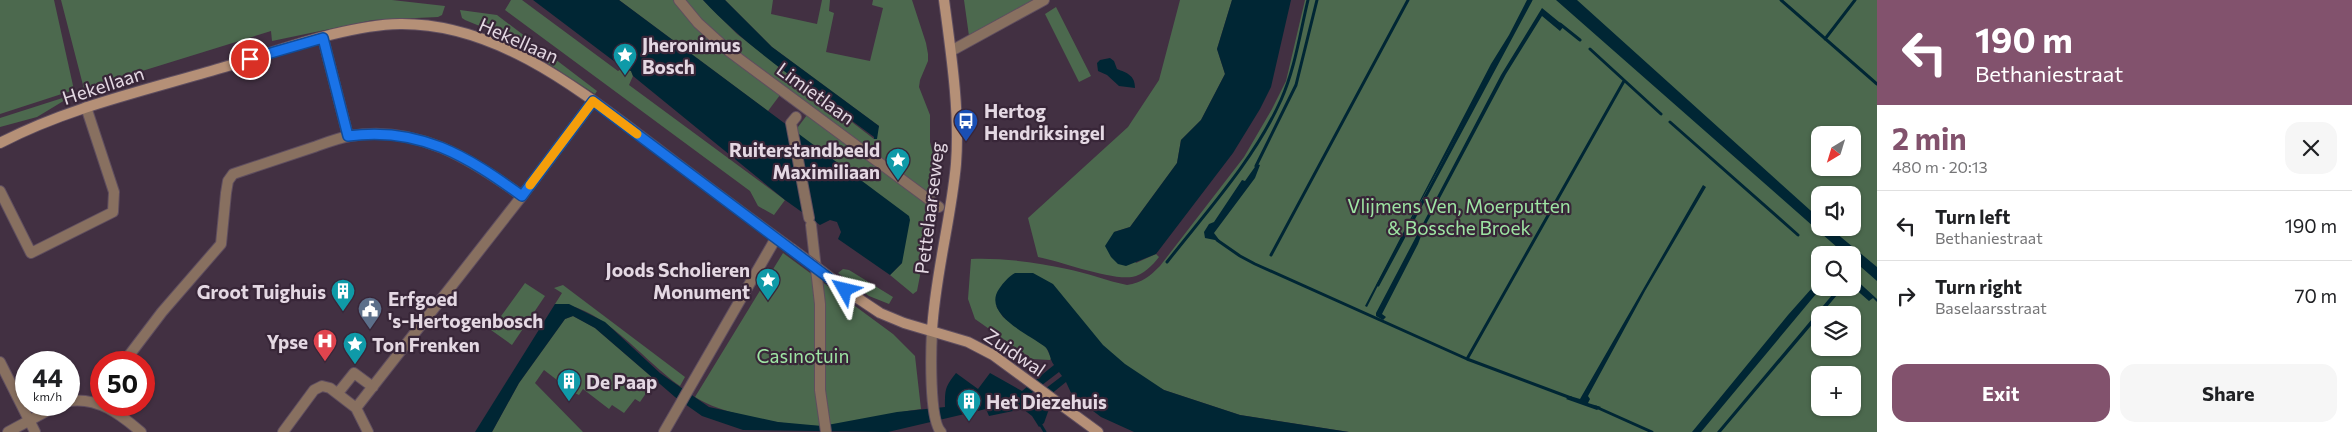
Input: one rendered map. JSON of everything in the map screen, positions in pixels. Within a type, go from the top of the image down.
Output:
[{"type":"main road","name":"Pettelaarseweg","points":[[932,331],[933,302],[956,164],[955,95],[944,0]]},
{"type":"main road","name":"Hekellaan","points":[[0,143],[86,107],[323,38],[389,24],[419,25],[446,29],[480,39],[538,65],[593,101],[859,300],[880,313],[932,331]]},
{"type":"main road","name":"Zuidwal","points":[[932,331],[968,342],[993,355],[1098,432]]},
{"type":"street","name":"Limietlaan","points":[[679,0],[698,23],[730,52],[939,207]]},
{"type":"street","points":[[950,50],[1044,0]]},
{"type":"street","points":[[323,38],[348,136]]},
{"type":"street","points":[[356,408],[522,196],[593,101]]},
{"type":"street","points":[[0,191],[31,253],[112,212],[114,192],[86,107]]},
{"type":"street","points":[[793,120],[810,222],[820,304],[820,390],[826,432]]},
{"type":"street","points":[[132,351],[221,244],[228,181],[234,174],[348,136],[370,133],[394,135],[443,147],[488,172],[522,196]]},
{"type":"street","points":[[664,432],[776,238]]},
{"type":"street","points":[[932,331],[930,358],[937,428]]},
{"type":"street","points":[[0,362],[35,432]]},
{"type":"street","points":[[338,394],[354,372],[372,387]]},
{"type":"street","points":[[283,432],[318,387],[326,386],[356,408],[368,432]]},
{"type":"street","points":[[8,432],[39,416]]},
{"type":"street","points":[[122,416],[142,432]]},
{"type":"green space","points":[[0,0],[54,0],[74,90],[0,114]]},
{"type":"green space","points":[[61,0],[392,0],[445,6],[442,15],[438,17],[373,20],[272,41],[271,31],[84,89]]},
{"type":"green space","points":[[511,0],[522,0],[618,71],[623,68],[631,71],[633,76],[629,85],[785,200],[774,215],[758,206],[750,191],[505,10]]},
{"type":"green space","points":[[619,0],[676,0],[708,39],[780,95],[768,111]]},
{"type":"green space","points":[[685,0],[703,0],[737,34],[874,139],[879,126],[772,47],[725,0],[773,0],[771,14],[817,24],[822,0],[830,0],[829,11],[834,13],[826,52],[870,61],[883,8],[872,5],[873,0],[912,0],[928,54],[928,61],[919,87],[930,115],[930,142],[937,170],[935,199],[729,46],[700,19]]},
{"type":"green space","points":[[964,0],[1034,0],[969,36]]},
{"type":"green space","points":[[1180,0],[1232,0],[1217,49],[1225,74],[1201,120],[1181,140],[1177,163],[1130,227],[1114,232],[1136,263],[1156,254],[1159,257],[1144,272],[1132,277],[1122,277],[1111,276],[1038,257],[1028,218],[1128,127],[1159,80]]},
{"type":"green space","name":"Vlijmens Ven, Moerputten & Bossche Broek","points":[[1305,0],[1877,0],[1877,432],[1349,432],[1240,415],[1164,390],[996,306],[1003,317],[1046,347],[1051,358],[1050,360],[1032,359],[975,319],[968,299],[971,259],[1043,264],[1127,285],[1137,283],[1149,276],[1160,266],[1244,157],[1286,81]]},
{"type":"green space","points":[[1056,7],[1091,76],[1079,82],[1045,14]]},
{"type":"green space","points":[[460,10],[497,15],[597,91],[595,94],[509,38],[465,20],[462,18]]},
{"type":"green space","points":[[75,94],[37,117],[0,127],[0,118]]},
{"type":"green space","points":[[807,115],[933,209],[917,291],[913,294],[890,275],[902,263],[795,131]]},
{"type":"green space","name":"Casinotuin","points":[[783,253],[893,334],[915,356],[921,409],[847,423],[809,426],[757,419],[722,409],[695,397]]},
{"type":"green space","points":[[843,269],[849,270],[893,297],[889,304],[869,296],[838,273]]},
{"type":"green space","points":[[525,283],[545,296],[512,345],[491,330]]},
{"type":"green space","points":[[563,285],[685,377],[680,386],[605,323],[572,306],[555,304],[562,293],[554,288]]},
{"type":"green space","points":[[573,316],[595,328],[655,380],[640,402],[635,399],[624,413],[612,405],[609,409],[583,389],[579,395],[557,385],[557,380],[544,370],[535,383],[583,432],[492,432],[519,383],[565,319]]},
{"type":"water","points":[[533,0],[619,0],[909,216],[910,220],[902,263],[890,275],[838,239],[841,232],[837,222],[830,220],[820,225],[785,200],[633,76],[631,71],[623,68]]},
{"type":"water","points":[[703,0],[725,0],[772,47],[879,126],[877,139],[874,139],[874,137],[763,55],[742,38]]},
{"type":"water","points":[[1232,0],[1291,0],[1271,87],[1233,153],[1156,254],[1126,266],[1118,264],[1111,257],[1105,246],[1114,232],[1130,227],[1177,163],[1181,140],[1201,120],[1225,74],[1217,49]]},
{"type":"water","points":[[1527,0],[1531,0],[1421,201],[1367,307],[1365,306],[1491,64]]},
{"type":"water","points":[[1556,0],[1577,0],[1811,211],[1811,224]]},
{"type":"water","points":[[1542,8],[1564,26],[1560,31],[1542,16],[1506,74],[1424,228],[1418,244],[1382,314],[1386,317],[1383,320],[1376,316],[1376,313],[1501,75]]},
{"type":"water","points":[[1110,58],[1114,61],[1117,69],[1132,77],[1135,88],[1119,86],[1107,75],[1098,71],[1097,63],[1100,60]]},
{"type":"water","points":[[1257,164],[1260,165],[1255,178],[1214,233],[1220,241],[1205,238],[1204,232],[1209,224],[1214,222],[1242,180],[1245,181]]},
{"type":"water","points":[[1703,185],[1706,187],[1645,291],[1588,396],[1590,399],[1588,403],[1601,407],[1597,410],[1566,399],[1570,396],[1580,399]]},
{"type":"water","points":[[1824,236],[1840,236],[1852,246],[1836,246]]},
{"type":"water","points":[[1861,254],[1877,267],[1877,281],[1861,267]]},
{"type":"water","points":[[1015,273],[1033,273],[1053,284],[1103,345],[1125,364],[1164,390],[1240,415],[1349,432],[1134,432],[1101,417],[1072,395],[1066,382],[1040,403],[1049,409],[1044,423],[1039,427],[1032,416],[1023,409],[989,416],[986,409],[888,432],[743,430],[702,416],[675,397],[595,328],[573,316],[565,319],[519,383],[492,432],[475,432],[555,304],[569,304],[605,322],[660,373],[709,407],[778,422],[822,426],[897,412],[945,407],[946,388],[956,373],[978,389],[990,373],[1022,391],[1054,365],[1046,348],[1009,322],[997,307],[995,298],[999,289]],"holes":[[[1059,372],[1062,376],[1033,398],[1029,395]]]},
{"type":"water","points":[[1861,284],[1877,299],[1877,302],[1873,298],[1869,301],[1861,294]]},
{"type":"water","points":[[1811,289],[1811,296],[1814,296],[1701,432],[1692,432]]},
{"type":"water","points":[[1831,296],[1836,296],[1828,306],[1823,306]]},
{"type":"water","points":[[1811,320],[1811,326],[1721,432],[1717,432]]},
{"type":"waterway","points":[[1167,262],[1244,164],[1270,122],[1290,76],[1308,0]]},
{"type":"waterway","points":[[1256,166],[1296,85],[1317,0]]},
{"type":"waterway","points":[[1271,255],[1408,0]]},
{"type":"waterway","points":[[1378,285],[1531,0]]},
{"type":"waterway","points":[[1781,0],[1877,84]]},
{"type":"waterway","points":[[1825,39],[1855,0]]},
{"type":"waterway","points":[[1560,24],[1580,40]]},
{"type":"waterway","points":[[1590,49],[1661,114]]},
{"type":"waterway","points":[[1467,359],[1624,81]]},
{"type":"waterway","points":[[1670,122],[1798,235]]},
{"type":"waterway","points":[[1217,240],[1255,264],[1467,359],[1571,398]]},
{"type":"waterway","points":[[1596,407],[1652,432]]},
{"type":"waterway","points":[[1039,422],[1045,432]]},
{"type":"slow traffic","points":[[530,185],[593,101],[637,134]]},
{"type":"place","name":"Jheronimus Bosch","points":[[625,76]]},
{"type":"place","name":"Hertog Hendriksingel","points":[[966,142]]},
{"type":"place","name":"Ruiterstandbeeld Maximiliaan","points":[[898,181]]},
{"type":"place","name":"Joods Scholieren Monument","points":[[768,301]]},
{"type":"place","name":"Groot Tuighuis","points":[[343,312]]},
{"type":"place","name":"Erfgoed 's-Hertogenbosch","points":[[370,330]]},
{"type":"place","name":"Ypse","points":[[325,362]]},
{"type":"place","name":"Ton Frenken","points":[[355,365]]},
{"type":"place","name":"De Paap","points":[[569,402]]},
{"type":"place","name":"Het Diezehuis","points":[[969,422]]},
{"type":"route","points":[[250,59],[323,38],[348,136],[370,133],[394,135],[443,147],[464,157],[522,196],[593,101],[845,290]]}]
